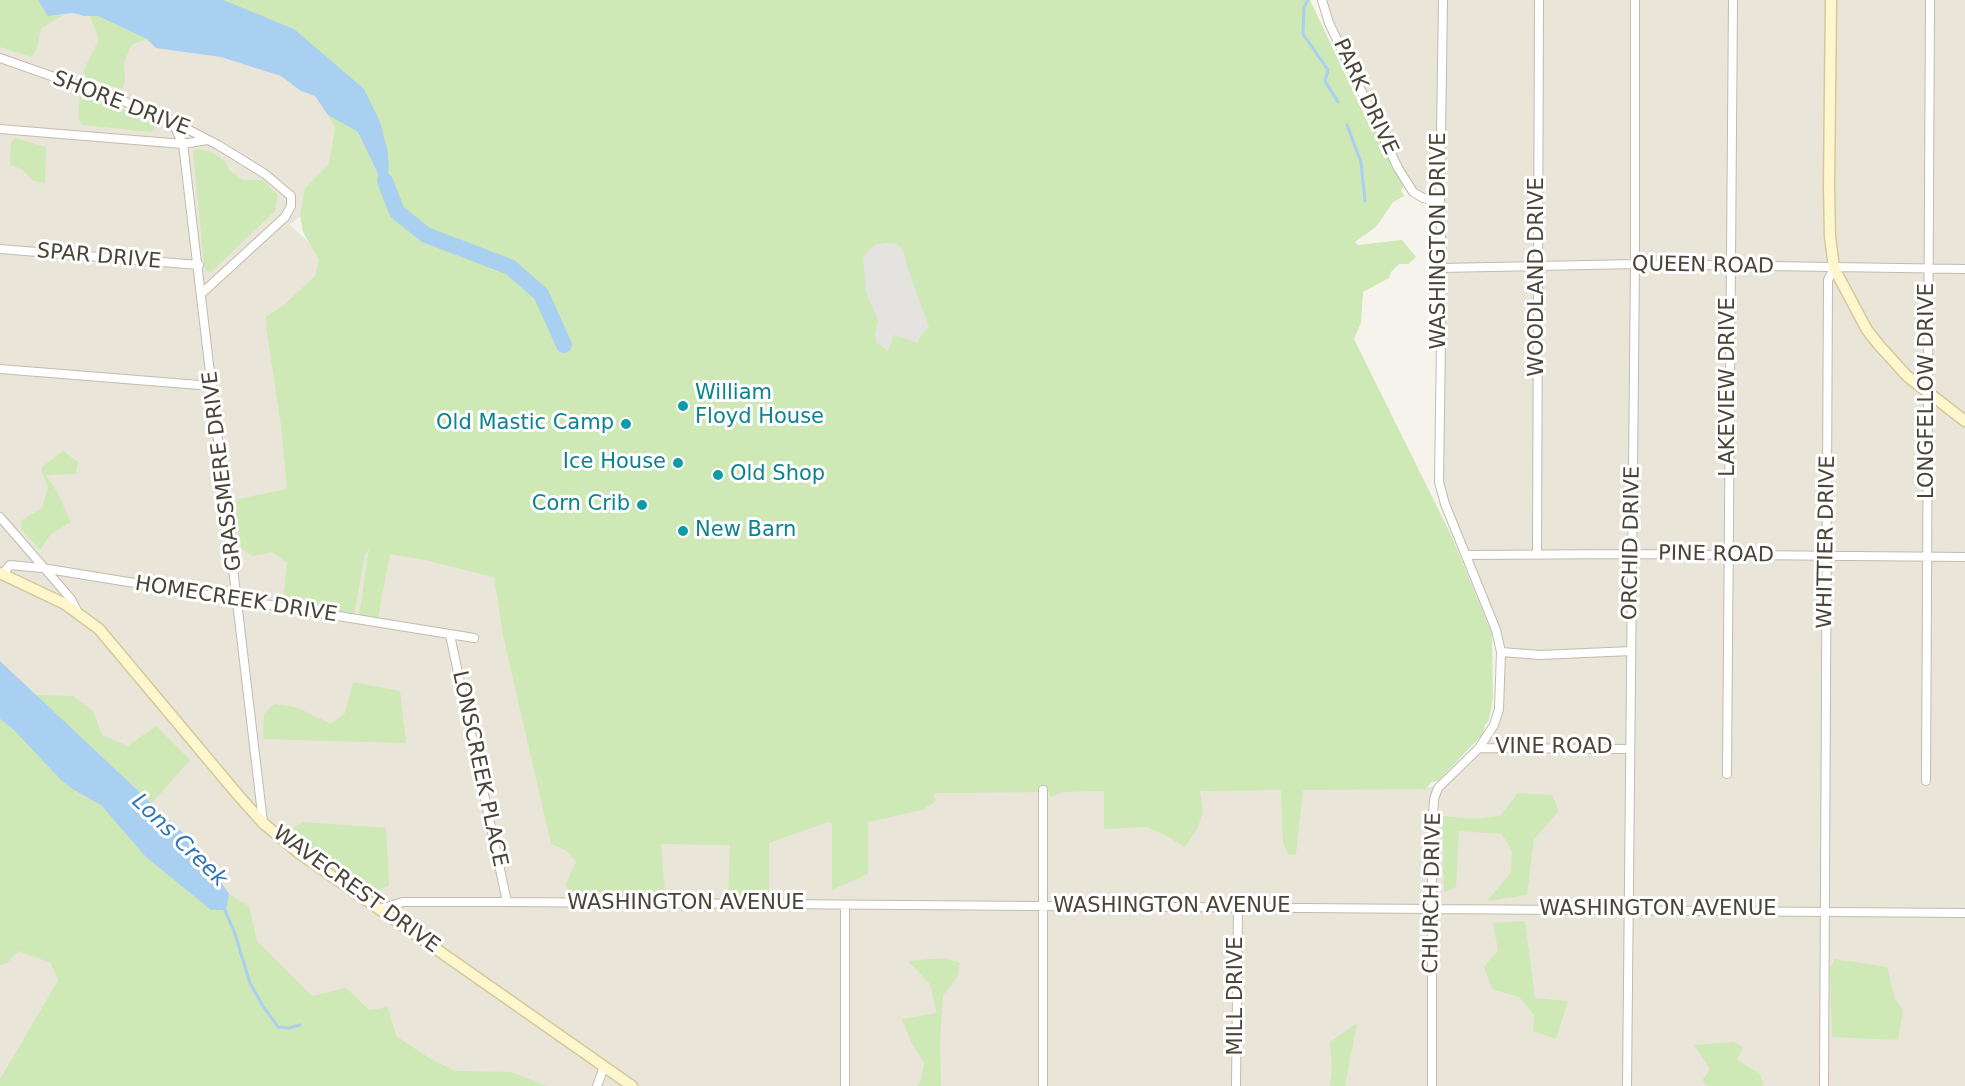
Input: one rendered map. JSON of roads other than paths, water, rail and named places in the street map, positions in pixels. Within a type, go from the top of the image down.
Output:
[{"type":"street","name":"PARK DRIVE","points":[[1322,0],[1329,23],[1398,168],[1413,192],[1423,198],[1440,202]]},
{"type":"street","name":"WASHINGTON DRIVE","points":[[1443,0],[1439,482],[1445,504],[1466,555]]},
{"type":"street","name":"WOODLAND DRIVE","points":[[1537,555],[1539,0]]},
{"type":"street","name":"ORCHID DRIVE","points":[[1628,1086],[1635,0]]},
{"type":"street","name":"LAKEVIEW DRIVE","points":[[1727,774],[1733,0]]},
{"type":"street","name":"WHITTIER DRIVE","points":[[1824,1086],[1828,279],[1834,268],[1830,236],[1829,186],[1831,0]]},
{"type":"street","name":"LONGFELLOW DRIVE","points":[[1926,781],[1930,0]]},
{"type":"street","name":"SHORE DRIVE","points":[[0,58],[148,110],[172,121],[209,140],[265,174],[291,196],[292,202],[285,217],[202,293]]},
{"type":"street","name":"GRASSMERE DRIVE","points":[[172,121],[183,144],[199,265],[263,823]]},
{"type":"street","points":[[0,129],[183,144],[209,140]]},
{"type":"street","name":"SPAR DRIVE","points":[[0,249],[199,265]]},
{"type":"street","name":"QUEEN ROAD","points":[[1442,268],[1635,264],[1965,269]]},
{"type":"street","points":[[1834,268],[1868,330],[1907,376],[1965,421]]},
{"type":"street","points":[[0,369],[212,386]]},
{"type":"street","points":[[0,517],[71,599],[80,615]]},
{"type":"street","name":"PINE ROAD","points":[[1466,555],[1965,557]]},
{"type":"street","name":"CHURCH DRIVE","points":[[1432,1086],[1434,800],[1438,788],[1446,778],[1479,748],[1494,725],[1499,709],[1501,652],[1496,630],[1466,555]]},
{"type":"street","name":"HOMECREEK DRIVE","points":[[1,573],[10,565],[42,568],[474,638]]},
{"type":"street","name":"WAVECREST DRIVE","points":[[1,573],[65,604],[99,629],[263,823],[299,853],[632,1086]]},
{"type":"street","name":"LONSCREEK PLACE","points":[[450,635],[507,902]]},
{"type":"street","points":[[1501,652],[1540,656],[1630,651]]},
{"type":"street","name":"VINE ROAD","points":[[1479,748],[1630,749]]},
{"type":"street","points":[[1043,790],[1043,1086]]},
{"type":"street","name":"WASHINGTON AVENUE","points":[[380,909],[404,902],[507,902],[1965,913]]},
{"type":"street","points":[[845,905],[845,1086]]},
{"type":"street","name":"MILL DRIVE","points":[[1236,1086],[1238,907]]},
{"type":"street","points":[[597,1086],[604,1067]]},
{"type":"water","points":[[38,0],[223,0],[294,29],[364,89],[380,122],[388,152],[392,200],[382,189],[377,172],[358,132],[328,115],[315,96],[301,91],[281,76],[221,57],[156,48],[147,39],[98,16],[73,13],[48,16]]},
{"type":"water","points":[[0,661],[196,845],[229,894],[226,910],[211,910],[146,857],[101,805],[62,781],[14,730],[0,719]]},
{"type":"waterway","points":[[1308,0],[1304,7],[1303,34],[1328,70],[1325,81],[1338,102]]},
{"type":"waterway","points":[[1347,125],[1361,162],[1365,201]]},
{"type":"waterway","points":[[385,181],[397,212],[426,235],[510,267],[541,294],[564,345]]},
{"type":"waterway","name":"Lons Creek","points":[[224,908],[234,931],[250,983],[263,1006],[278,1027],[289,1028],[300,1025]]},
{"type":"place","name":"William Floyd House","points":[[683,406]]},
{"type":"place","name":"Old Mastic Camp","points":[[626,424]]},
{"type":"place","name":"Ice House","points":[[678,463]]},
{"type":"place","name":"Old Shop","points":[[718,475]]},
{"type":"place","name":"Corn Crib","points":[[642,505]]},
{"type":"place","name":"New Barn","points":[[683,531]]}]
